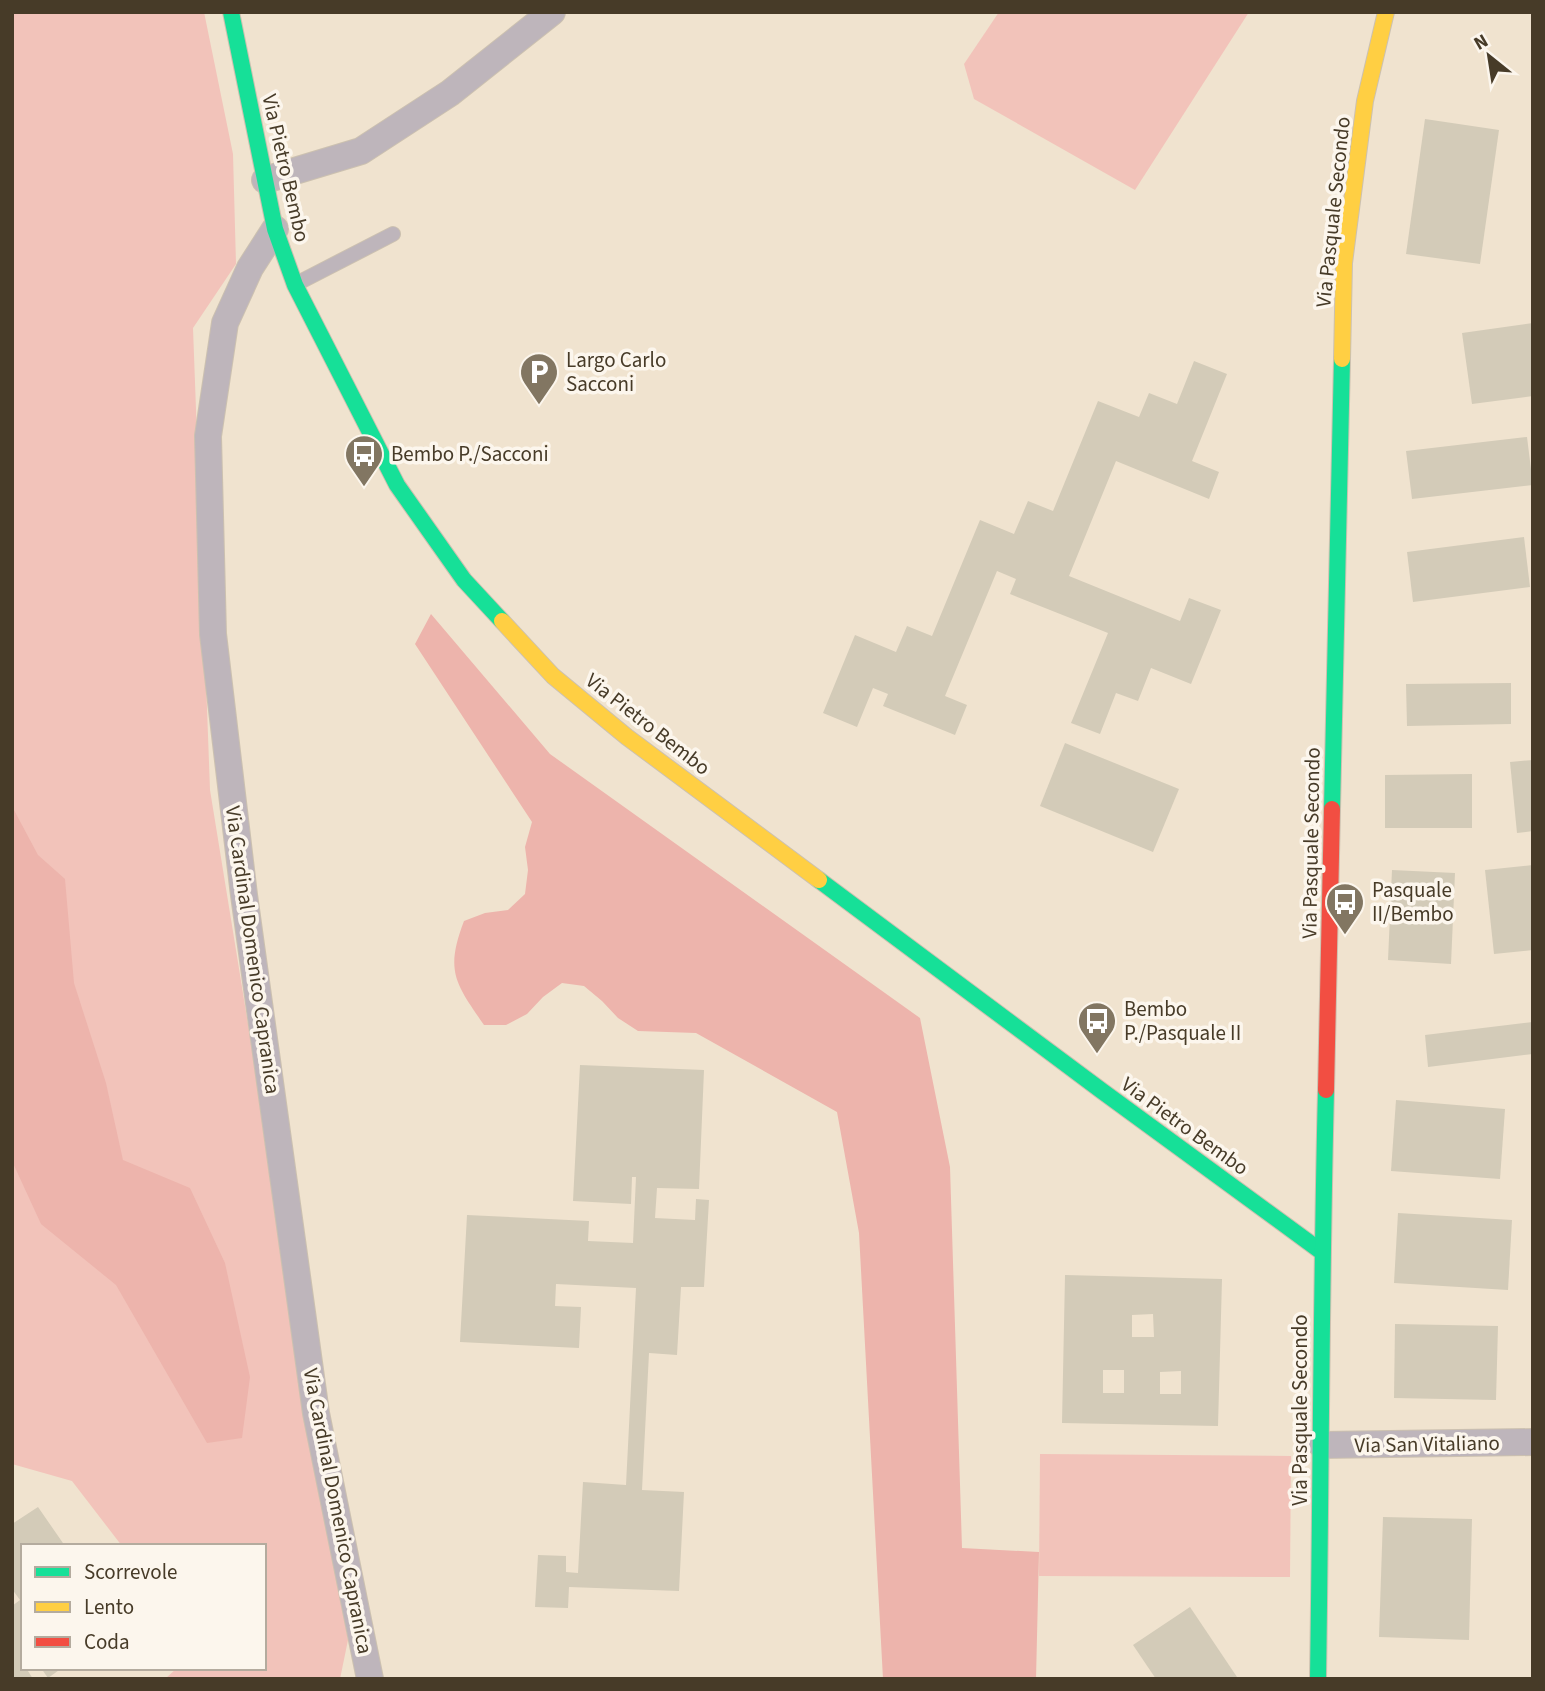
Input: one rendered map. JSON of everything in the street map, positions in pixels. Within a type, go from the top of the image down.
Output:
[{"type":"street","name":"Via Pietro Bembo","points":[[231,12],[275,229],[295,285],[397,485],[464,580],[553,676],[627,737],[1322,1252]]},
{"type":"street","points":[[265,180],[361,151],[450,93],[552,12]]},
{"type":"street","name":"Via Pasquale Secondo","points":[[1318,1679],[1322,1252],[1344,263],[1365,101],[1382,15]]},
{"type":"street","name":"Via Cardinal Domenico Capranica","points":[[275,229],[250,268],[225,323],[223,336],[208,436],[213,634],[246,909],[316,1413],[370,1679]]},
{"type":"street","name":"Via San Vitaliano","points":[[1322,1445],[1533,1443]]},
{"type":"lane","points":[[295,285],[393,234]]},
{"type":"shaded area","points":[[12,12],[204,12],[233,154],[236,264],[193,328],[210,790],[348,1640],[340,1679],[165,1679],[175,1670],[266,1670],[266,1544],[120,1544],[72,1481],[12,1464]]},
{"type":"shaded area","points":[[999,12],[1249,12],[1135,190],[974,99],[964,64]]},
{"type":"shaded area","points":[[431,614],[550,754],[920,1018],[950,1167],[962,1548],[1039,1552],[1036,1679],[883,1679],[859,1233],[837,1112],[696,1033],[638,1031],[618,1018],[584,986],[562,983],[543,997],[527,1014],[506,1025],[484,1025],[466,998],[454,965],[464,921],[485,913],[508,910],[525,894],[528,870],[525,847],[532,822],[415,644]]},
{"type":"shaded area","points":[[12,804],[38,855],[65,879],[74,983],[106,1083],[123,1160],[190,1188],[225,1263],[250,1377],[242,1438],[207,1443],[116,1285],[41,1224],[12,1161]]},
{"type":"shaded area","points":[[1040,1454],[1291,1456],[1290,1577],[1039,1576]]},
{"type":"building","points":[[1425,119],[1499,130],[1480,264],[1406,254]]},
{"type":"building","points":[[1533,323],[1533,396],[1472,404],[1462,333]]},
{"type":"building","points":[[1194,361],[1227,374],[1192,461],[1219,472],[1209,499],[1116,461],[1069,576],[1180,621],[1189,598],[1221,610],[1191,684],[1151,668],[1138,701],[1116,693],[1100,734],[1071,723],[1108,633],[1010,594],[1016,579],[997,571],[945,696],[967,705],[955,735],[883,706],[888,694],[873,688],[857,727],[823,713],[855,635],[896,652],[907,626],[932,636],[980,520],[1014,534],[1028,501],[1053,511],[1098,401],[1139,417],[1149,393],[1177,404]]},
{"type":"building","points":[[1527,437],[1533,485],[1412,499],[1406,451]]},
{"type":"building","points":[[1524,537],[1530,587],[1413,602],[1407,552]]},
{"type":"building","points":[[1511,683],[1511,724],[1407,726],[1406,684]]},
{"type":"building","points":[[1065,743],[1179,789],[1153,852],[1040,806]]},
{"type":"building","points":[[1533,760],[1533,831],[1517,833],[1510,762]]},
{"type":"building","points":[[1472,774],[1472,828],[1385,828],[1385,775]]},
{"type":"building","points":[[1533,865],[1533,950],[1494,954],[1485,870]]},
{"type":"building","points":[[1392,870],[1455,873],[1451,964],[1388,960]]},
{"type":"building","points":[[1533,1022],[1533,1054],[1428,1067],[1425,1035]]},
{"type":"building","points":[[580,1065],[704,1070],[699,1189],[657,1188],[655,1218],[695,1220],[696,1199],[709,1200],[704,1287],[681,1287],[677,1355],[649,1353],[642,1490],[684,1492],[679,1591],[569,1587],[568,1608],[535,1607],[538,1555],[566,1556],[566,1572],[578,1573],[583,1482],[626,1485],[636,1288],[556,1284],[555,1306],[581,1307],[579,1348],[460,1342],[467,1215],[589,1221],[588,1241],[633,1243],[636,1177],[632,1177],[631,1204],[573,1201]]},
{"type":"building","points":[[1396,1100],[1505,1109],[1500,1179],[1391,1171]]},
{"type":"building","points":[[1398,1213],[1512,1220],[1508,1290],[1394,1283]]},
{"type":"building","points":[[1065,1275],[1222,1279],[1218,1426],[1062,1423]],"holes":[[[1153,1314],[1154,1337],[1132,1337],[1132,1315]],[[1103,1370],[1124,1370],[1124,1393],[1103,1393]],[[1181,1371],[1181,1394],[1160,1394],[1160,1372]]]},
{"type":"building","points":[[1395,1324],[1498,1326],[1496,1400],[1394,1398]]},
{"type":"building","points":[[38,1507],[64,1544],[21,1544],[21,1670],[29,1670],[33,1679],[12,1679],[12,1606],[20,1600],[12,1589],[12,1524]]},
{"type":"building","points":[[1383,1517],[1472,1519],[1469,1640],[1379,1637]]},
{"type":"building","points":[[1190,1607],[1237,1677],[1234,1679],[1156,1679],[1133,1645]]},
{"type":"building","points":[[42,1670],[59,1670],[48,1678]]},
{"type":"traffic: fast","points":[[231,12],[275,229],[295,285],[397,485],[464,580],[502,621]]},
{"type":"traffic: fast","points":[[1332,809],[1342,359]]},
{"type":"traffic: fast","points":[[819,880],[1322,1252]]},
{"type":"traffic: fast","points":[[1318,1679],[1326,1090]]},
{"type":"traffic: slow","points":[[1342,359],[1344,263],[1365,101],[1386,12]]},
{"type":"traffic: slow","points":[[502,621],[553,676],[627,737],[819,880]]},
{"type":"traffic: jam","points":[[1326,1090],[1332,809]]},
{"type":"place","name":"Largo Carlo Sacconi","points":[[539,406]]},
{"type":"place","name":"Bembo P./Sacconi","points":[[364,488]]},
{"type":"place","name":"Pasquale II/Bembo","points":[[1345,936]]},
{"type":"place","name":"Bembo P./Pasquale II","points":[[1097,1055]]}]
